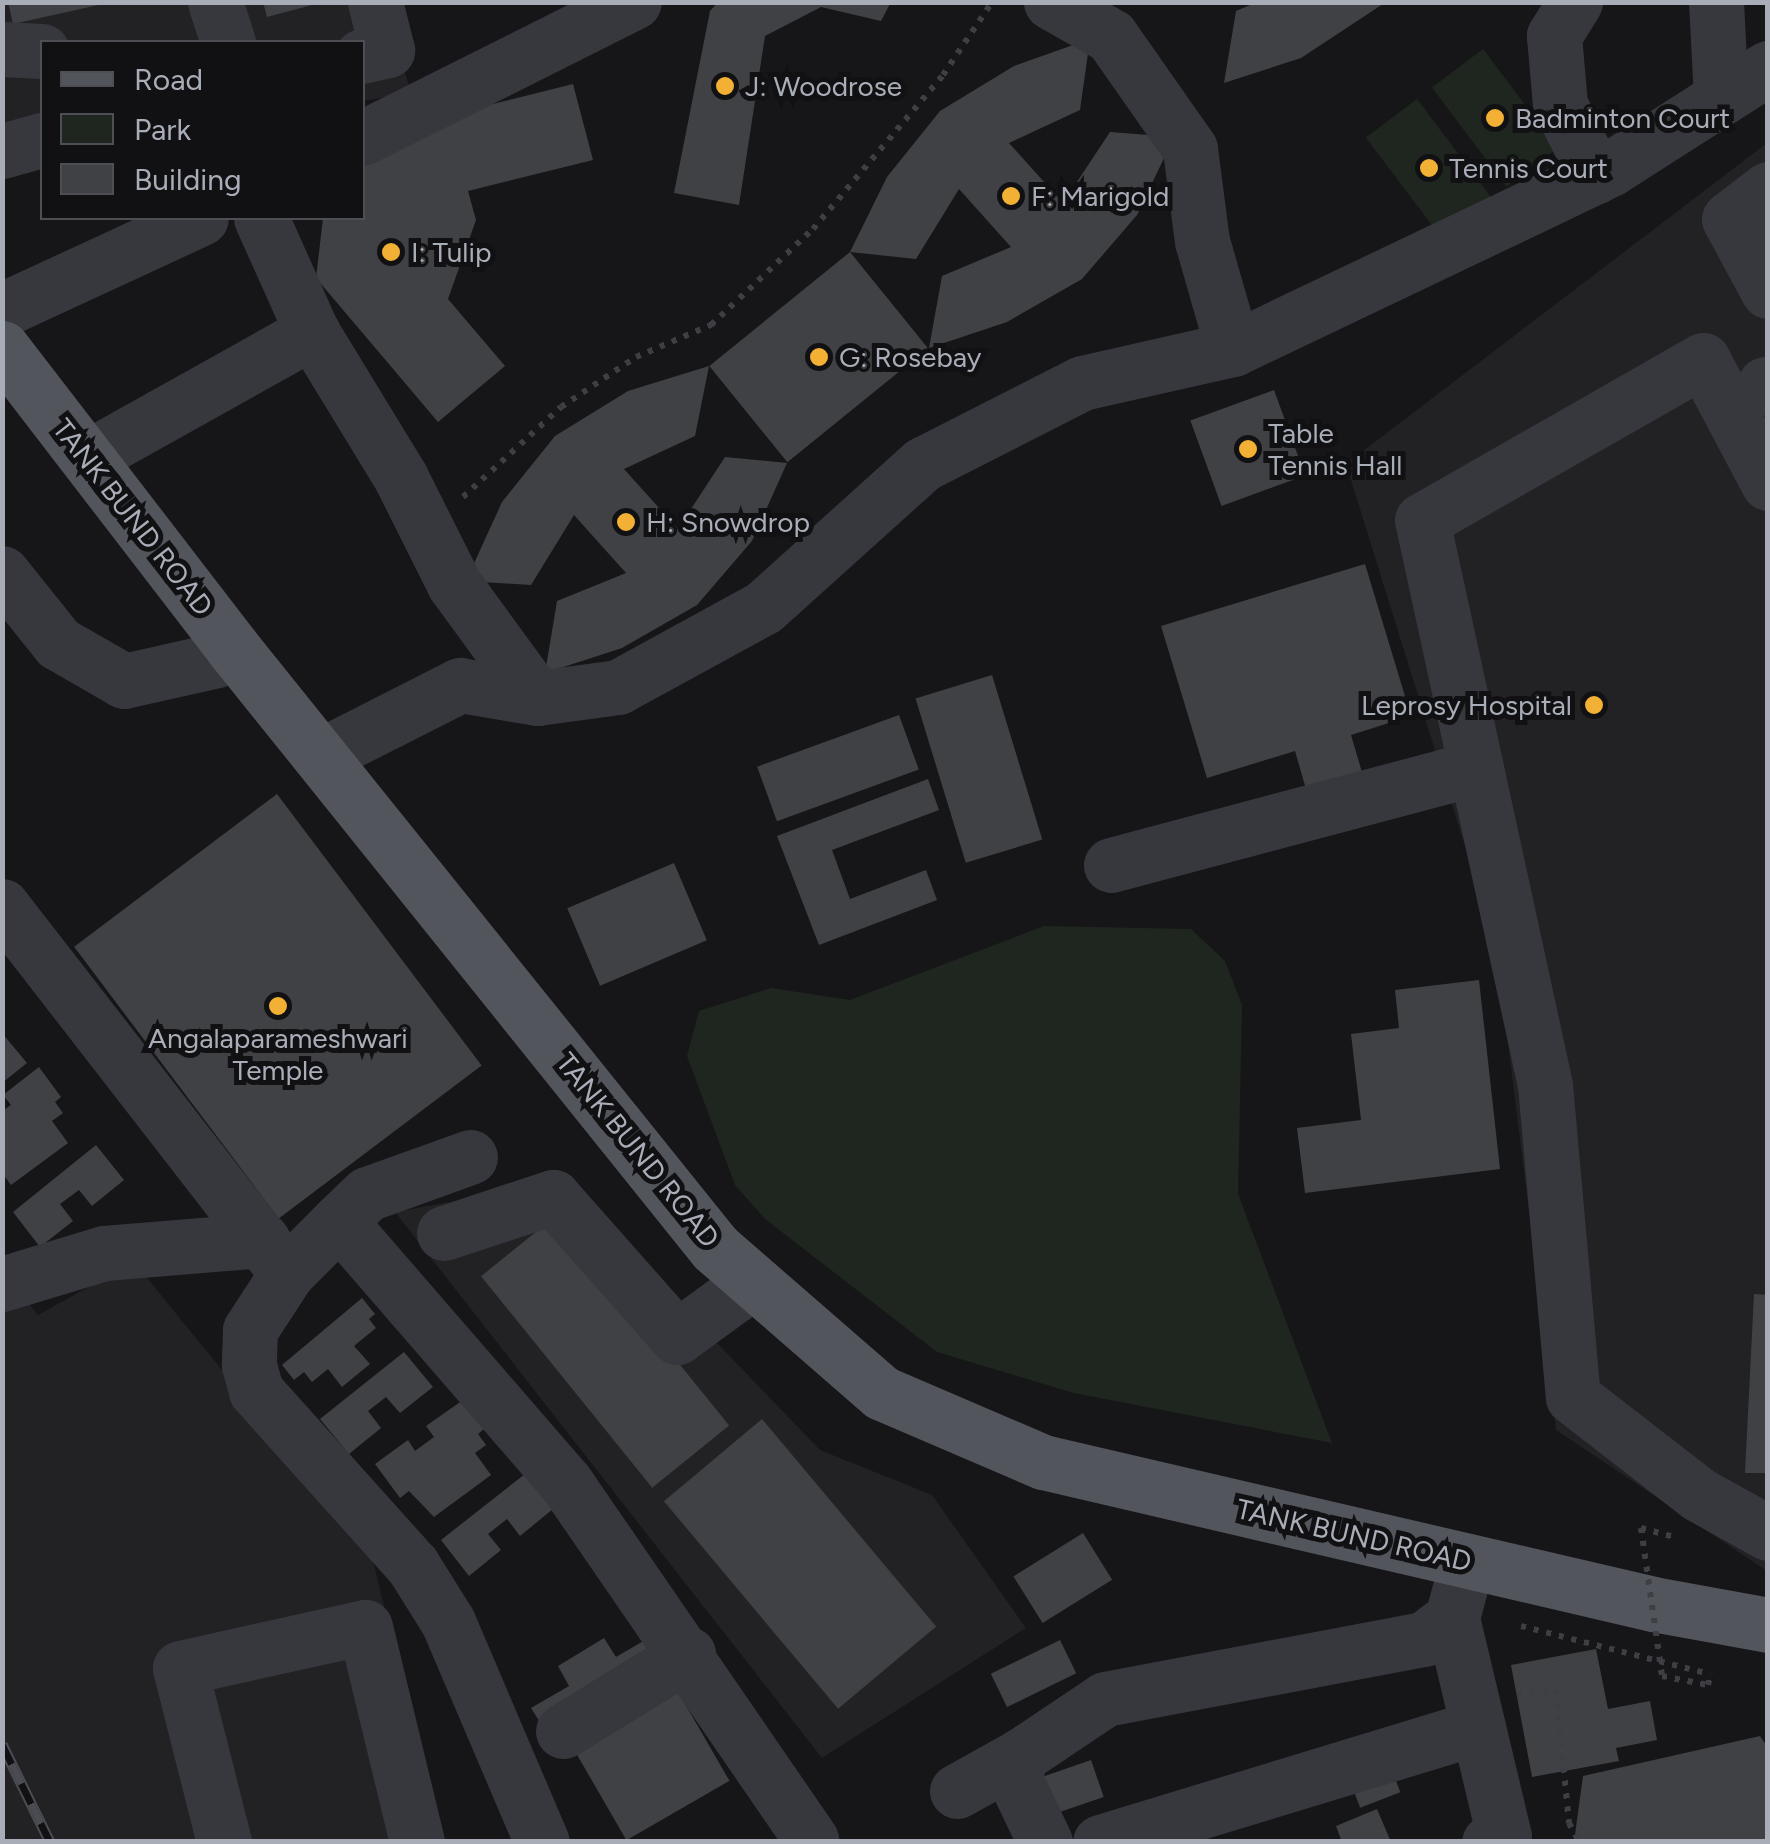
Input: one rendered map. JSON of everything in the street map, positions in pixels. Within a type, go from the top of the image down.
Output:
[{"type":"main road","name":"TANK BUND ROAD","points":[[2,348],[715,1248],[882,1392],[1042,1462],[1653,1604],[1768,1625]]},
{"type":"main road","name":"TANK BUND ROAD","points":[[2,381],[216,660],[700,1263],[872,1410],[1036,1481],[1472,1607],[1768,1646]]},
{"type":"street","points":[[215,2],[227,40]]},
{"type":"street","points":[[365,55],[387,50],[374,2]]},
{"type":"street","points":[[365,136],[634,2]]},
{"type":"street","points":[[1051,2],[1111,36],[1190,149],[1202,241],[1233,349]]},
{"type":"street","points":[[1575,2],[1554,36],[1560,105],[1596,176]]},
{"type":"street","points":[[1716,2],[1721,98]]},
{"type":"street","points":[[2,49],[40,51]]},
{"type":"street","points":[[322,755],[460,685],[536,698],[618,688],[764,607],[922,464],[1082,383],[1233,349],[1596,176],[1768,68]]},
{"type":"street","points":[[2,151],[40,141]]},
{"type":"street","points":[[1768,189],[1729,219],[1768,291]]},
{"type":"street","points":[[2,310],[197,220]]},
{"type":"street","points":[[262,220],[312,332],[478,621],[536,698]]},
{"type":"street","points":[[88,457],[312,332]]},
{"type":"street","points":[[1768,483],[1703,360],[1422,520],[1472,770],[1544,1085],[1574,1397],[1698,1494],[1768,1533]]},
{"type":"street","points":[[2,573],[58,643],[124,681],[216,660]]},
{"type":"street","points":[[1111,864],[1472,770]]},
{"type":"street","points":[[2,906],[274,1257]]},
{"type":"street","points":[[2,1284],[104,1252],[274,1257],[338,1221],[368,1194],[470,1156]]},
{"type":"street","points":[[444,1234],[553,1197],[676,1337],[736,1294]]},
{"type":"street","points":[[338,1221],[566,1483],[688,1654],[811,1840]]},
{"type":"street","points":[[274,1257],[250,1330],[256,1391],[422,1580],[448,1622],[542,1842]]},
{"type":"street","points":[[1698,1494],[1768,1498]]},
{"type":"street","points":[[957,1791],[1020,1756],[1105,1699],[1424,1639],[1472,1607],[1504,1836],[1489,1842]]},
{"type":"street","points":[[224,1842],[180,1668],[364,1627],[417,1842]]},
{"type":"street","points":[[563,1731],[688,1654]]},
{"type":"street","points":[[1100,1842],[1489,1711]]},
{"type":"street","points":[[1020,1756],[1015,1779],[1045,1842]]},
{"type":"path","points":[[427,530],[562,407],[636,357],[711,325],[813,229],[944,75],[992,2]]},
{"type":"path","points":[[1641,1528],[1662,1676],[1708,1685]]},
{"type":"path","points":[[1472,1607],[1710,1674]]},
{"type":"path","points":[[1489,1711],[1556,1690],[1569,1823],[1579,1842]]},
{"type":"shaded area","points":[[3,3],[384,3],[411,93],[365,101],[365,40],[40,40],[40,156],[3,163]]},
{"type":"shaded area","name":"Leprosy Hospital","points":[[1767,143],[1767,1571],[1556,1430],[1496,946],[1346,464]]},
{"type":"shaded area","points":[[562,1182],[820,1450],[932,1495],[1026,1628],[822,1758],[395,1212]]},
{"type":"shaded area","points":[[134,1262],[371,1553],[442,1841],[3,1841],[2,1269],[38,1315]]},
{"type":"green space","name":"Badminton Court","points":[[1483,49],[1558,148],[1507,187],[1432,88]]},
{"type":"green space","name":"Tennis Court","points":[[1417,99],[1492,198],[1441,237],[1366,138]]},
{"type":"green space","points":[[1044,926],[1191,929],[1225,961],[1242,1005],[1238,1194],[1332,1443],[1074,1393],[937,1352],[765,1219],[735,1185],[687,1056],[699,1011],[771,988],[850,1000]]},
{"type":"building","points":[[8,2],[102,2],[103,4],[13,24]]},
{"type":"building","points":[[263,2],[316,2],[316,4],[267,17]]},
{"type":"building","name":"J: Woodrose","points":[[718,2],[891,2],[881,21],[821,7],[765,36],[739,205],[674,193],[710,11]]},
{"type":"building","points":[[1257,2],[1386,2],[1301,58],[1224,83],[1236,11]]},
{"type":"building","name":"F: Marigold","points":[[1090,39],[1080,110],[1009,143],[1063,203],[1110,132],[1174,137],[1137,215],[1082,279],[1007,322],[929,348],[942,276],[1011,247],[959,189],[916,259],[850,252],[887,177],[940,111],[1014,66]]},
{"type":"building","name":"I: Tulip","points":[[573,84],[593,160],[468,191],[476,220],[448,299],[505,366],[438,422],[316,278],[323,220],[365,220],[365,154],[429,120]]},
{"type":"building","name":"G: Rosebay","points":[[850,252],[928,348],[787,462],[709,366]]},
{"type":"building","name":"H: Snowdrop","points":[[709,366],[695,436],[624,469],[678,529],[725,457],[787,463],[752,541],[697,605],[622,648],[545,673],[557,601],[626,573],[574,515],[531,585],[466,581],[502,502],[555,436],[628,391]]},
{"type":"building","name":"Table Tennis Hall","points":[[1274,390],[1305,476],[1221,506],[1190,420]]},
{"type":"building","points":[[1365,564],[1411,716],[1351,735],[1364,779],[1308,796],[1295,751],[1207,778],[1161,626]]},
{"type":"building","points":[[992,675],[1042,839],[966,863],[915,698]]},
{"type":"building","points":[[899,715],[919,770],[777,821],[757,767]]},
{"type":"building","points":[[928,779],[939,810],[832,850],[850,899],[926,870],[937,900],[819,945],[777,836]]},
{"type":"building","name":"Angalaparameshwari Temple","points":[[277,794],[482,1066],[279,1218],[74,947]]},
{"type":"building","points":[[674,863],[707,940],[600,986],[567,908]]},
{"type":"building","points":[[1479,980],[1500,1169],[1305,1193],[1297,1128],[1361,1120],[1351,1034],[1399,1028],[1395,990]]},
{"type":"building","points":[[2,1033],[27,1063],[2,1083]]},
{"type":"building","points":[[39,1067],[61,1097],[55,1102],[63,1113],[52,1121],[68,1143],[11,1185],[2,1173],[2,1111],[11,1105],[3,1095]]},
{"type":"building","points":[[96,1145],[124,1180],[92,1206],[79,1190],[60,1204],[73,1221],[40,1247],[13,1212]]},
{"type":"building","points":[[558,1214],[729,1425],[652,1488],[481,1276]]},
{"type":"building","points":[[1754,1294],[1768,1295],[1768,1473],[1745,1473]]},
{"type":"building","points":[[362,1298],[375,1314],[369,1319],[376,1328],[354,1346],[370,1364],[342,1387],[328,1369],[312,1382],[304,1372],[294,1380],[282,1365]]},
{"type":"building","points":[[404,1352],[433,1387],[400,1413],[386,1397],[368,1411],[381,1428],[349,1454],[320,1419]]},
{"type":"building","points":[[463,1400],[484,1429],[478,1434],[486,1445],[475,1453],[491,1475],[434,1517],[409,1491],[400,1498],[375,1464],[408,1440],[415,1451],[434,1437],[426,1426]]},
{"type":"building","points":[[762,1419],[936,1627],[838,1709],[664,1501]]},
{"type":"building","points":[[525,1474],[553,1509],[520,1536],[507,1519],[488,1534],[501,1550],[469,1576],[441,1540]]},
{"type":"building","points":[[1083,1533],[1112,1580],[1043,1623],[1013,1576]]},
{"type":"building","points":[[652,1636],[663,1656],[543,1727],[531,1708],[569,1686],[558,1666],[604,1638],[616,1657]]},
{"type":"building","points":[[1060,1640],[1076,1673],[1007,1707],[991,1674]]},
{"type":"building","points":[[1596,1649],[1608,1709],[1650,1701],[1657,1740],[1616,1748],[1619,1761],[1532,1777],[1511,1665]]},
{"type":"building","points":[[673,1683],[730,1781],[626,1840],[570,1742]]},
{"type":"building","points":[[1760,1736],[1768,1748],[1768,1842],[1574,1842],[1583,1776]]},
{"type":"building","points":[[1386,1755],[1400,1792],[1360,1808],[1346,1770]]},
{"type":"building","points":[[1091,1760],[1104,1797],[1049,1816],[1036,1779]]},
{"type":"building","points":[[1377,1809],[1391,1842],[1342,1842],[1336,1826]]},
{"type":"railway","points":[[2,1744],[50,1842]]},
{"type":"place","name":"J: Woodrose","points":[[725,86]]},
{"type":"place","name":"Badminton Court","points":[[1495,118]]},
{"type":"place","name":"Tennis Court","points":[[1429,168]]},
{"type":"place","name":"F: Marigold","points":[[1011,196]]},
{"type":"place","name":"I: Tulip","points":[[391,252]]},
{"type":"place","name":"G: Rosebay","points":[[819,357]]},
{"type":"place","name":"Table Tennis Hall","points":[[1248,449]]},
{"type":"place","name":"H: Snowdrop","points":[[626,522]]},
{"type":"place","name":"Leprosy Hospital","points":[[1594,705]]},
{"type":"place","name":"Angalaparameshwari Temple","points":[[278,1006]]}]
